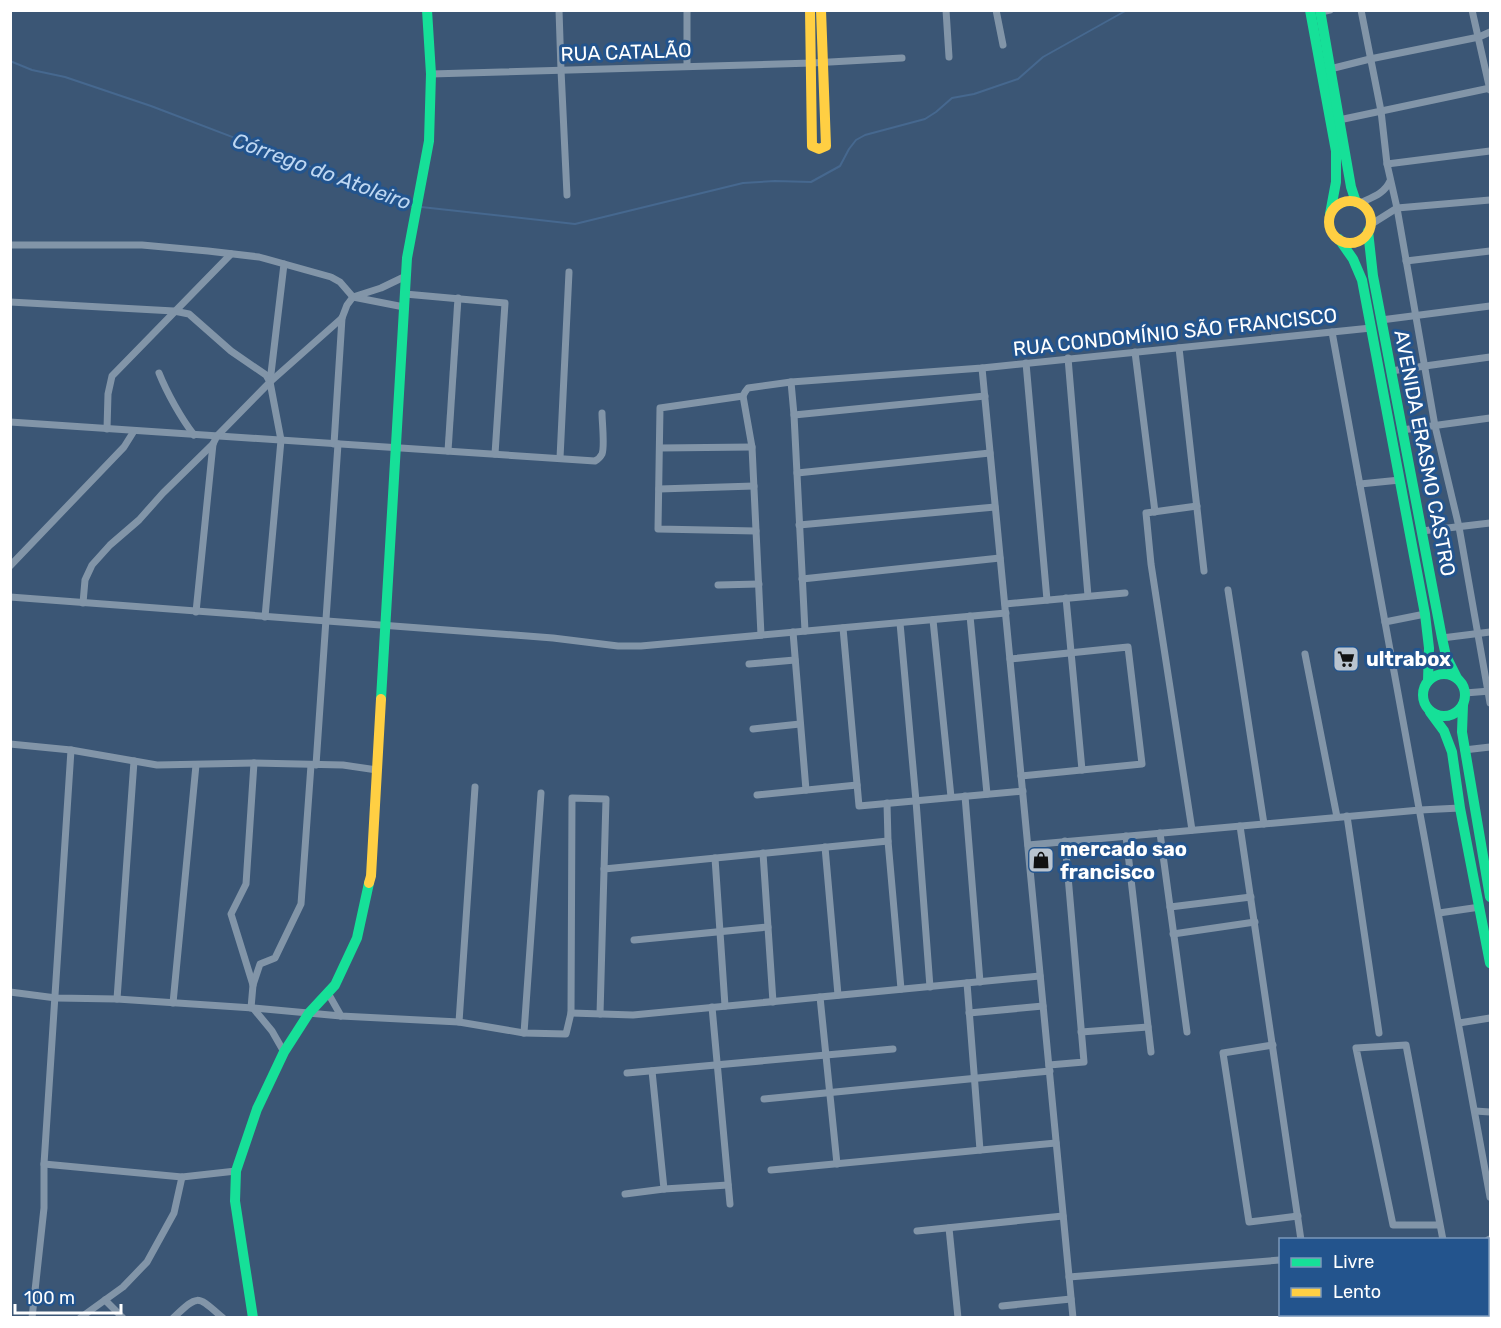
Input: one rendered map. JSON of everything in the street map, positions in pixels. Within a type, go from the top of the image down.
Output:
[{"type":"main road","points":[[253,1317],[235,1202],[236,1172],[257,1109],[284,1052],[309,1013],[335,985],[357,938],[371,876],[407,258],[429,141],[431,74],[427,10]]},
{"type":"main road","points":[[810,10],[817,62],[826,146],[819,149],[812,146],[817,62],[821,10]]},
{"type":"main road","points":[[1320,11],[1351,187],[1358,202],[1365,207],[1371,219],[1364,237],[1352,242],[1345,242],[1333,235],[1329,221],[1338,172],[1320,11]]},
{"type":"main road","points":[[1330,214],[1334,207],[1341,203],[1358,202]]},
{"type":"main road","name":"AVENIDA ERASMO CASTRO","points":[[1369,228],[1373,276],[1442,638],[1446,656],[1457,678]]},
{"type":"main road","name":"AVENIDA ERASMO CASTRO","points":[[1339,239],[1353,259],[1362,280],[1425,614],[1430,663],[1428,681]]},
{"type":"main road","points":[[1491,897],[1486,848],[1464,750],[1462,732],[1464,699],[1461,682],[1450,675],[1442,674],[1428,681],[1423,697],[1426,707],[1444,731],[1452,752],[1460,808],[1491,963]]},
{"type":"main road","points":[[1430,711],[1437,715],[1453,714],[1460,709],[1464,699]]},
{"type":"street","points":[[559,10],[567,195]]},
{"type":"street","points":[[687,10],[687,66]]},
{"type":"street","points":[[946,10],[949,57]]},
{"type":"street","points":[[996,10],[1003,45]]},
{"type":"street","points":[[1361,10],[1381,111],[1387,164],[1397,208],[1435,426],[1459,526],[1491,703]]},
{"type":"street","points":[[1339,120],[1490,89],[1472,10]]},
{"type":"street","points":[[1330,69],[1491,32]]},
{"type":"street","name":"RUA CATALÃO","points":[[431,74],[902,58]]},
{"type":"street","points":[[1387,164],[1491,151]]},
{"type":"street","points":[[1358,202],[1379,194],[1390,181]]},
{"type":"street","points":[[1369,228],[1397,208],[1491,200]]},
{"type":"street","points":[[10,245],[142,245],[259,257],[331,277],[340,282],[353,297],[404,307]]},
{"type":"street","points":[[208,251],[217,267]]},
{"type":"street","points":[[1406,261],[1491,251]]},
{"type":"street","points":[[107,429],[108,394],[112,376],[231,254]]},
{"type":"street","points":[[266,617],[280,440],[270,382],[284,264]]},
{"type":"street","points":[[560,458],[569,272]]},
{"type":"street","points":[[284,1052],[272,1031],[252,1008],[253,985],[260,963],[275,957],[301,904],[326,622],[342,318],[353,297],[381,288],[406,276]]},
{"type":"street","points":[[405,294],[505,303],[495,454]]},
{"type":"street","points":[[448,451],[458,298]]},
{"type":"street","points":[[10,303],[174,311],[189,314],[231,351],[266,375],[270,382]]},
{"type":"street","points":[[1381,320],[1491,306]]},
{"type":"street","points":[[83,603],[85,580],[92,565],[110,545],[139,520],[270,382],[342,318]]},
{"type":"street","name":"RUA CONDOMÍNIO SÃO FRANCISCO","points":[[660,448],[660,408],[743,396],[748,388],[754,386],[982,368],[1371,328]]},
{"type":"street","points":[[1332,332],[1491,1197]]},
{"type":"street","points":[[1179,348],[1204,571]]},
{"type":"street","points":[[1135,352],[1155,512]]},
{"type":"street","points":[[1391,371],[1491,357]]},
{"type":"street","points":[[1068,358],[1088,596]]},
{"type":"street","points":[[1026,363],[1047,600]]},
{"type":"street","points":[[982,368],[1073,1317]]},
{"type":"street","points":[[159,373],[185,423],[194,435]]},
{"type":"street","points":[[791,382],[805,631]]},
{"type":"street","points":[[743,396],[752,447],[761,635]]},
{"type":"street","points":[[794,415],[985,396]]},
{"type":"street","points":[[10,422],[595,461],[602,455],[602,413]]},
{"type":"street","points":[[1402,430],[1491,417]]},
{"type":"street","points":[[10,566],[124,447],[134,430]]},
{"type":"street","points":[[196,612],[213,444]]},
{"type":"street","points":[[752,447],[660,448],[658,529],[756,531]]},
{"type":"street","points":[[797,473],[990,453]]},
{"type":"street","points":[[1360,484],[1400,480]]},
{"type":"street","points":[[659,489],[754,486]]},
{"type":"street","points":[[1192,830],[1155,590],[1146,513],[1197,506]]},
{"type":"street","points":[[799,525],[995,507]]},
{"type":"street","points":[[1422,531],[1491,523]]},
{"type":"street","points":[[802,579],[1000,558]]},
{"type":"street","points":[[718,585],[759,584]]},
{"type":"street","points":[[1228,590],[1264,824]]},
{"type":"street","points":[[1005,604],[1125,592]]},
{"type":"street","points":[[10,597],[553,638],[618,646],[641,646],[1006,613]]},
{"type":"street","points":[[1066,598],[1082,770]]},
{"type":"street","points":[[1385,622],[1425,614]]},
{"type":"street","points":[[970,616],[987,794]]},
{"type":"street","points":[[933,620],[951,797]]},
{"type":"street","points":[[900,623],[930,987]]},
{"type":"street","points":[[843,628],[859,806],[1023,791]]},
{"type":"street","points":[[793,632],[806,790]]},
{"type":"street","points":[[1442,638],[1491,632]]},
{"type":"street","points":[[1010,659],[1128,647],[1142,764],[1021,776]]},
{"type":"street","points":[[1305,654],[1336,817]]},
{"type":"street","points":[[749,664],[795,660]]},
{"type":"street","points":[[1464,699],[1490,691]]},
{"type":"street","points":[[753,729],[800,724]]},
{"type":"street","points":[[10,744],[71,750],[157,765],[343,765],[377,771]]},
{"type":"street","points":[[1464,750],[1491,747]]},
{"type":"street","points":[[32,1317],[44,1208],[71,750]]},
{"type":"street","points":[[117,999],[134,761]]},
{"type":"street","points":[[253,985],[231,914],[246,884],[254,764]]},
{"type":"street","points":[[173,1003],[196,765]]},
{"type":"street","points":[[757,795],[857,785]]},
{"type":"street","points":[[459,1022],[475,787]]},
{"type":"street","points":[[524,1033],[541,793]]},
{"type":"street","points":[[965,796],[980,982]]},
{"type":"street","points":[[10,992],[56,998],[117,999],[341,1016],[459,1022],[524,1033],[566,1034],[571,1013],[572,798],[606,799],[600,1014]]},
{"type":"street","points":[[887,803],[888,841],[901,989]]},
{"type":"street","points":[[1028,845],[1460,808]]},
{"type":"street","points":[[1347,816],[1379,1033]]},
{"type":"street","points":[[1240,826],[1301,1238]]},
{"type":"street","points":[[1160,833],[1187,1032]]},
{"type":"street","points":[[1126,836],[1151,1052]]},
{"type":"street","points":[[604,869],[888,841]]},
{"type":"street","points":[[764,1098],[974,1078],[1084,1062],[1065,841]]},
{"type":"street","points":[[825,847],[837,995]]},
{"type":"street","points":[[763,853],[773,1002]]},
{"type":"street","points":[[715,858],[725,1006]]},
{"type":"street","points":[[1170,907],[1251,897]]},
{"type":"street","points":[[1438,913],[1480,907]]},
{"type":"street","points":[[1173,934],[1255,922]]},
{"type":"street","points":[[634,940],[768,927]]},
{"type":"street","points":[[571,1013],[633,1015],[1040,976]]},
{"type":"street","points":[[967,983],[980,1150]]},
{"type":"street","points":[[328,993],[341,1016]]},
{"type":"street","points":[[820,997],[837,1164]]},
{"type":"street","points":[[969,1013],[1043,1006]]},
{"type":"street","points":[[712,1007],[730,1204]]},
{"type":"street","points":[[1459,1023],[1491,1018]]},
{"type":"street","points":[[1081,1032],[1148,1027]]},
{"type":"street","points":[[1273,1045],[1223,1053],[1249,1222],[1298,1216]]},
{"type":"street","points":[[1440,1225],[1393,1225],[1356,1048],[1406,1045],[1443,1238]]},
{"type":"street","points":[[627,1073],[893,1049]]},
{"type":"street","points":[[652,1071],[664,1190]]},
{"type":"street","points":[[1475,1112],[1491,1112]]},
{"type":"street","points":[[771,1170],[1056,1143]]},
{"type":"street","points":[[45,1164],[182,1177],[236,1172]]},
{"type":"street","points":[[80,1317],[123,1287],[147,1262],[174,1213],[182,1177]]},
{"type":"street","points":[[625,1194],[728,1185]]},
{"type":"street","points":[[917,1231],[1063,1216]]},
{"type":"street","points":[[949,1228],[958,1317]]},
{"type":"street","points":[[1069,1277],[1279,1260]]},
{"type":"street","points":[[173,1317],[191,1301],[198,1299],[223,1317]]},
{"type":"street","points":[[1002,1306],[1071,1299]]},
{"type":"street","points":[[105,1300],[123,1317]]},
{"type":"waterway","name":"Córrego do Atoleiro","points":[[421,207],[575,224],[743,183],[811,182],[840,166],[856,140],[865,135],[925,119],[952,98],[974,94],[1018,79],[1043,57],[1127,10]]},
{"type":"waterway","name":"Córrego do Atoleiro","points":[[10,61],[32,70],[65,77],[151,106],[403,205],[412,206]]},
{"type":"traffic: fast","points":[[381,699],[407,258],[429,141],[431,74],[427,10]]},
{"type":"traffic: fast","points":[[1310,10],[1336,151],[1336,182],[1330,214]]},
{"type":"traffic: fast","points":[[1320,10],[1351,187],[1356,202]]},
{"type":"traffic: fast","points":[[1368,231],[1373,276],[1442,638],[1446,656],[1457,678]]},
{"type":"traffic: fast","points":[[1339,239],[1353,259],[1362,280],[1425,614],[1429,648],[1428,681]]},
{"type":"traffic: fast","points":[[1444,674],[1459,680],[1465,695],[1459,710],[1444,716],[1429,710],[1423,695],[1429,680],[1444,674]]},
{"type":"traffic: fast","points":[[1463,705],[1462,732],[1490,897]]},
{"type":"traffic: fast","points":[[1430,712],[1444,731],[1452,752],[1460,808],[1490,963]]},
{"type":"traffic: fast","points":[[253,1318],[235,1201],[236,1171],[257,1109],[284,1052],[309,1013],[335,985],[357,938],[369,883]]},
{"type":"traffic: slow","points":[[810,10],[812,146],[819,149],[826,146],[821,10]]},
{"type":"traffic: slow","points":[[1350,201],[1365,207],[1371,222],[1365,237],[1350,243],[1335,237],[1329,222],[1335,207],[1350,201]]},
{"type":"traffic: slow","points":[[369,883],[381,699]]},
{"type":"place","name":"ultrabox","points":[[1346,659]]},
{"type":"place","name":"mercado sao francisco","points":[[1041,860]]}]
